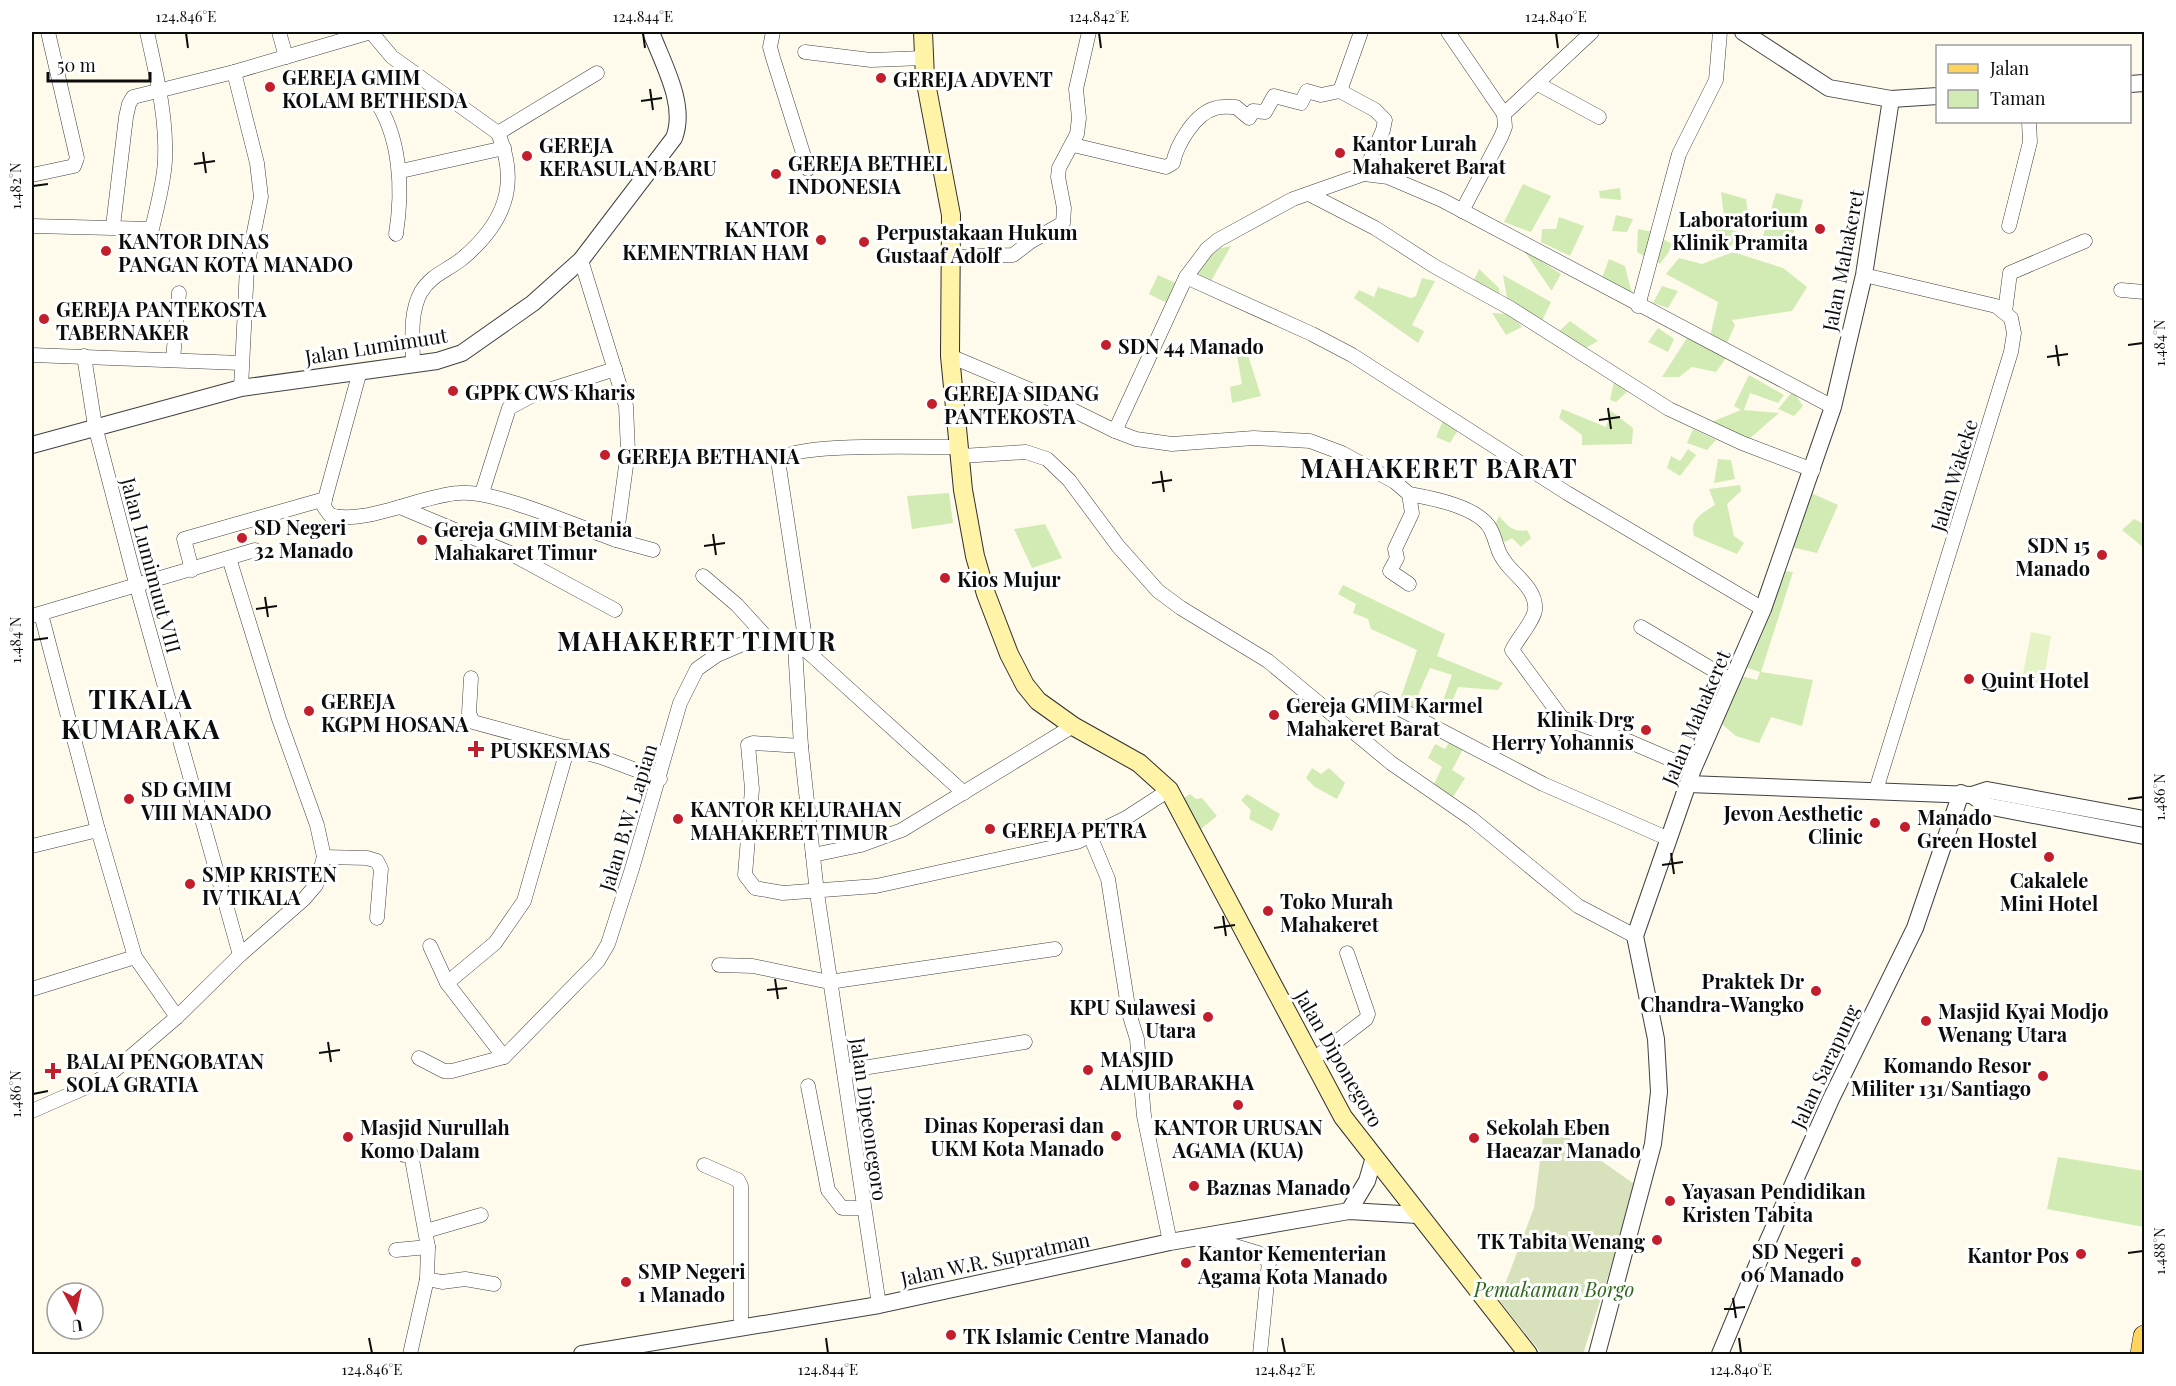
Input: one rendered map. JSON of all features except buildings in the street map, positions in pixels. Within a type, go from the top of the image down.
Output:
[{"type":"main road","name":"Jalan Diponegoro","points":[[923,32],[925,78],[948,188],[951,257],[950,356],[963,490],[975,556],[1003,639],[1025,685],[1038,701],[1073,726],[1139,763],[1169,790],[1311,1061],[1343,1117],[1528,1354]]},
{"type":"main road","points":[[2141,1354],[2145,1336]]},
{"type":"street","points":[[32,175],[74,166],[77,158],[48,32]]},
{"type":"street","points":[[32,226],[113,226],[152,229],[165,161],[159,91],[147,32]]},
{"type":"street","points":[[279,32],[286,57]]},
{"type":"street","points":[[113,226],[129,104],[134,97],[234,72],[371,32],[392,57],[498,133],[504,148],[508,172],[505,206],[497,222],[462,259],[435,274],[421,292],[413,314],[413,364]]},
{"type":"street","name":"Jalan Lumimuut","points":[[32,445],[241,388],[437,361],[477,344],[533,303],[581,260],[664,154],[679,126],[675,99],[651,32]]},
{"type":"street","points":[[774,32],[770,47],[808,169]]},
{"type":"street","points":[[951,257],[1013,255],[1063,223],[1064,208],[1058,177],[1059,168],[1073,145],[1078,128],[1078,77],[1089,32]]},
{"type":"street","points":[[1340,91],[1361,32]]},
{"type":"street","points":[[1448,32],[1504,114],[1505,127],[1501,137],[1462,211]]},
{"type":"street","points":[[1504,114],[1592,32]]},
{"type":"street","points":[[1638,306],[1679,154],[1716,80],[1720,32]]},
{"type":"street","points":[[1743,32],[1829,88],[1892,99],[1936,96]]},
{"type":"street","points":[[805,52],[871,60],[924,58]]},
{"type":"street","points":[[234,72],[257,164],[261,197],[247,267],[241,388]]},
{"type":"street","points":[[498,133],[597,73]]},
{"type":"street","points":[[1538,84],[1599,117]]},
{"type":"street","points":[[1073,145],[1122,159],[1166,167],[1173,163],[1176,150],[1203,114],[1217,108],[1236,107],[1249,118],[1253,111],[1265,112],[1274,96],[1301,103],[1307,91],[1321,95],[1340,91],[1375,110],[1385,120],[1364,174]]},
{"type":"street","points":[[374,98],[383,114],[401,171],[401,207],[396,234]]},
{"type":"street","name":"Jalan Mahakeret","points":[[1635,936],[1691,777],[1763,609],[1833,407],[1864,275],[1892,99]]},
{"type":"street","points":[[2009,226],[2030,142],[2029,123]]},
{"type":"street","points":[[401,171],[504,148]]},
{"type":"street","points":[[1115,431],[1186,278],[1207,249],[1218,240],[1293,199],[1364,174],[1388,177],[1462,211],[1833,407]]},
{"type":"street","points":[[1309,194],[1375,228],[1434,266],[1510,308],[1669,409],[1742,443],[1813,470]]},
{"type":"street","points":[[1864,275],[1967,298],[1996,306],[2005,312],[2010,273],[2085,241]]},
{"type":"street","points":[[581,260],[626,406],[629,436],[616,540]]},
{"type":"street","points":[[1186,278],[1312,334],[1352,355],[1567,494],[1763,609]]},
{"type":"street","points":[[2121,290],[2145,292]]},
{"type":"street","points":[[173,359],[179,293]]},
{"type":"street","name":"Jalan Wakeke","points":[[1876,790],[2011,352],[2014,333],[2011,318],[2005,312]]},
{"type":"street","points":[[32,355],[241,363]]},
{"type":"street","name":"Jalan Lumimuut VIII","points":[[84,356],[95,426],[137,587],[240,955]]},
{"type":"street","points":[[950,356],[1040,394],[1136,439],[1172,444],[1254,438],[1310,441],[1342,453],[1395,482],[1409,494],[1456,504],[1486,523],[1491,530],[1497,553],[1525,583],[1535,610],[1512,650],[1562,718],[1628,741],[1691,777],[1966,794],[1988,790],[2145,819]]},
{"type":"street","points":[[482,493],[505,416],[514,404],[615,369]]},
{"type":"street","points":[[360,371],[325,499],[324,510],[335,517],[400,507],[437,495],[482,493],[616,540],[653,550]]},
{"type":"street","name":"Jalan Dipeonegoro","points":[[879,1305],[817,893],[801,746],[801,649],[779,474],[781,457],[788,453],[836,447],[961,452]]},
{"type":"street","points":[[961,452],[1026,452],[1047,459],[1069,480],[1118,546],[1158,591],[1181,608],[1268,660],[1391,763],[1472,819],[1578,906],[1635,936],[1656,1039],[1659,1092],[1653,1144],[1597,1354]]},
{"type":"street","points":[[1409,494],[1412,513],[1395,549],[1397,558],[1389,571],[1409,584]]},
{"type":"street","points":[[192,570],[184,539],[325,499]]},
{"type":"street","points":[[400,507],[510,553],[615,610]]},
{"type":"street","points":[[177,1017],[135,957],[36,615],[137,587],[255,550]]},
{"type":"street","points":[[32,1111],[89,1086],[115,1070],[177,1017],[240,955],[304,899],[316,885],[324,857],[314,815],[279,719],[229,558]]},
{"type":"street","points":[[703,576],[737,604],[768,639]]},
{"type":"street","points":[[1641,627],[1732,681]]},
{"type":"street","name":"Jalan B.W. Lapian","points":[[504,1057],[598,961],[608,944],[660,779],[680,703],[698,669],[717,655],[745,643],[768,639],[801,649]]},
{"type":"street","points":[[801,649],[964,793]]},
{"type":"street","points":[[471,678],[469,713],[473,722],[568,747],[660,779]]},
{"type":"street","points":[[1381,699],[1543,784],[1669,839]]},
{"type":"street","points":[[813,855],[861,845],[902,830],[1073,726]]},
{"type":"street","points":[[801,746],[749,744],[752,789],[745,875],[755,888],[766,891],[817,893],[876,886],[1058,848],[1091,838],[1169,790]]},
{"type":"street","points":[[447,983],[495,943],[524,901],[568,747]]},
{"type":"street","points":[[1966,794],[1987,806],[2145,836]]},
{"type":"street","name":"Jalan Sarapung","points":[[1720,1354],[1831,1099],[1915,927],[1966,794]]},
{"type":"street","points":[[32,846],[98,830]]},
{"type":"street","points":[[1091,838],[1108,879],[1129,1013],[1137,1039],[1144,1116],[1170,1242]]},
{"type":"street","points":[[324,857],[367,858],[377,861],[381,869],[376,918]]},
{"type":"street","points":[[419,1058],[444,1071],[452,1071],[504,1057],[447,983],[430,946]]},
{"type":"street","points":[[719,965],[753,966],[829,982],[1054,949]]},
{"type":"street","points":[[1311,1061],[1366,1019],[1368,1014],[1347,953]]},
{"type":"street","points":[[32,989],[135,957]]},
{"type":"street","points":[[844,1071],[1025,1041]]},
{"type":"street","points":[[808,1086],[828,1190],[842,1208],[863,1208]]},
{"type":"street","points":[[404,1155],[411,1154],[428,1247],[427,1279],[410,1354]]},
{"type":"street","points":[[1349,1211],[1367,1180],[1374,1157]]},
{"type":"street","points":[[704,1166],[738,1180],[741,1186],[741,1327]]},
{"type":"street","name":"Jalan W.R. Supratman","points":[[582,1354],[879,1305],[1170,1242],[1349,1211],[1418,1215]]},
{"type":"street","points":[[426,1231],[481,1215]]},
{"type":"street","points":[[1203,1236],[1258,1253],[1269,1262],[1260,1354]]},
{"type":"street","points":[[396,1250],[428,1247]]},
{"type":"street","points":[[427,1279],[442,1282],[465,1279],[494,1284]]},
{"type":"green space","points":[[1523,184],[1551,196],[1531,232],[1504,222]]},
{"type":"green space","points":[[1620,188],[1621,200],[1600,198],[1599,191]]},
{"type":"green space","points":[[1721,192],[1746,199],[1748,213],[1738,222],[1724,216]]},
{"type":"green space","points":[[1776,193],[1803,200],[1791,242],[1763,236]]},
{"type":"green space","points":[[1616,215],[1633,219],[1627,232],[1612,231]]},
{"type":"green space","points":[[1559,217],[1584,226],[1570,256],[1541,242],[1542,229],[1556,229]]},
{"type":"green space","points":[[1716,225],[1741,233],[1729,249],[1716,248]]},
{"type":"green space","points":[[1638,229],[1653,232],[1647,258],[1637,252]]},
{"type":"green space","points":[[1663,239],[1674,245],[1660,264],[1655,259]]},
{"type":"green space","points":[[1231,246],[1211,281],[1193,275],[1211,250]]},
{"type":"green space","points":[[1523,249],[1561,274],[1552,290],[1551,290]]},
{"type":"green space","points":[[1733,252],[1783,268],[1807,287],[1792,311],[1732,320],[1735,325],[1726,345],[1710,337],[1718,302],[1666,274],[1679,258],[1702,264]]},
{"type":"green space","points":[[1609,259],[1625,266],[1633,298],[1602,278]]},
{"type":"green space","points":[[1479,269],[1499,288],[1499,298],[1473,282]]},
{"type":"green space","points":[[1158,275],[1178,284],[1169,304],[1149,294]]},
{"type":"green space","points":[[1503,275],[1551,302],[1541,323],[1507,299]]},
{"type":"green space","points":[[1422,278],[1435,281],[1412,325],[1424,331],[1418,343],[1354,298],[1359,290],[1374,297],[1378,287],[1411,298],[1416,296]]},
{"type":"green space","points":[[1662,286],[1678,291],[1668,308],[1653,303]]},
{"type":"green space","points":[[1492,313],[1511,314],[1522,327],[1506,335]]},
{"type":"green space","points":[[1570,321],[1598,341],[1584,349],[1556,334]]},
{"type":"green space","points":[[1658,328],[1674,339],[1668,352],[1648,342]]},
{"type":"green space","points":[[1687,338],[1726,358],[1716,372],[1692,367],[1679,377],[1662,377]]},
{"type":"green space","points":[[1246,349],[1261,396],[1232,403],[1230,387],[1242,384],[1236,350]]},
{"type":"green space","points":[[1749,375],[1784,395],[1778,403],[1750,393],[1744,410],[1779,413],[1748,440],[1709,423],[1741,410],[1734,406]]},
{"type":"green space","points":[[1614,381],[1628,391],[1616,402],[1610,400]]},
{"type":"green space","points":[[1793,391],[1803,406],[1794,416],[1778,409]]},
{"type":"green space","points":[[1562,409],[1606,427],[1611,411],[1633,428],[1632,444],[1582,445],[1582,435],[1559,418]]},
{"type":"green space","points":[[1444,418],[1458,430],[1450,443],[1436,437]]},
{"type":"green space","points":[[1693,429],[1716,440],[1707,450],[1687,443]]},
{"type":"green space","points":[[1688,449],[1696,455],[1680,476],[1667,468],[1671,456],[1680,461]]},
{"type":"green space","points":[[1718,459],[1731,460],[1735,479],[1714,483]]},
{"type":"green space","points":[[1740,485],[1741,491],[1727,504],[1734,536],[1744,543],[1737,554],[1694,536],[1693,526],[1698,517],[1715,505],[1709,489]]},
{"type":"green space","points":[[1809,492],[1838,505],[1817,553],[1791,547]]},
{"type":"green space","points":[[949,493],[953,523],[912,529],[907,496]]},
{"type":"green space","points":[[1499,516],[1514,530],[1527,530],[1531,538],[1521,547],[1512,538],[1505,542],[1493,530]]},
{"type":"green space","points":[[2134,519],[2144,524],[2144,548],[2122,530]]},
{"type":"green space","points":[[1045,524],[1062,558],[1032,568],[1014,529]]},
{"type":"green space","points":[[1772,570],[1793,572],[1761,672],[1813,680],[1802,726],[1771,717],[1759,743],[1736,736],[1717,720],[1737,675],[1757,680],[1760,672],[1739,665]]},
{"type":"green space","points":[[1343,585],[1445,634],[1437,656],[1503,683],[1498,690],[1458,687],[1450,707],[1443,701],[1452,675],[1430,668],[1415,702],[1431,713],[1428,721],[1399,703],[1417,650],[1371,629],[1368,619],[1353,613],[1356,604],[1338,594]]},
{"type":"green space","points":[[2031,632],[2051,636],[2043,684],[2022,679]]},
{"type":"green space","points":[[1450,741],[1463,749],[1452,770],[1465,778],[1453,797],[1434,784],[1442,767],[1428,758],[1435,744],[1445,749]]},
{"type":"green space","points":[[1312,768],[1321,774],[1329,768],[1345,783],[1337,799],[1315,787],[1306,778]]},
{"type":"green space","points":[[1190,794],[1196,799],[1202,798],[1217,816],[1197,832],[1179,801]]},
{"type":"green space","points":[[1247,794],[1280,814],[1272,831],[1249,819],[1251,810],[1241,800]]},
{"type":"green space","name":"Pemakaman Borgo","points":[[1545,1121],[1637,1186],[1583,1354],[1542,1354],[1499,1300],[1534,1208]]},
{"type":"green space","points":[[2058,1157],[2144,1171],[2144,1227],[2047,1209]]},
{"type":"place","name":"GEREJA ADVENT","points":[[881,78]]},
{"type":"place","name":"GEREJA GMIM KOLAM BETHESDA","points":[[270,87]]},
{"type":"place","name":"Kantor Lurah Mahakeret Barat","points":[[1340,153]]},
{"type":"place","name":"GEREJA KERASULAN BARU","points":[[527,156]]},
{"type":"place","name":"GEREJA BETHEL INDONESIA","points":[[776,174]]},
{"type":"place","name":"Laboratorium Klinik Pramita","points":[[1820,229]]},
{"type":"place","name":"KANTOR KEMENTRIAN HAM","points":[[821,240]]},
{"type":"place","name":"Perpustakaan Hukum Gustaaf Adolf","points":[[864,242]]},
{"type":"place","name":"KANTOR DINAS PANGAN KOTA MANADO","points":[[106,251]]},
{"type":"place","name":"GEREJA PANTEKOSTA TABERNAKER","points":[[44,319]]},
{"type":"place","name":"SDN 44 Manado","points":[[1106,345]]},
{"type":"place","name":"GPPK CWS Kharis","points":[[453,391]]},
{"type":"place","name":"GEREJA SIDANG PANTEKOSTA","points":[[932,404]]},
{"type":"place","name":"GEREJA BETHANIA","points":[[605,455]]},
{"type":"place","name":"SD Negeri 32 Manado","points":[[242,538]]},
{"type":"place","name":"Gereja GMIM Betania Mahakaret Timur","points":[[422,540]]},
{"type":"place","name":"SDN 15 Manado","points":[[2102,555]]},
{"type":"place","name":"Kios Mujur","points":[[945,578]]},
{"type":"place","name":"Quint Hotel","points":[[1969,679]]},
{"type":"place","name":"GEREJA KGPM HOSANA","points":[[309,711]]},
{"type":"place","name":"Gereja GMIM Karmel Mahakeret Barat","points":[[1274,715]]},
{"type":"place","name":"Klinik Drg Herry Yohannis","points":[[1646,730]]},
{"type":"place","name":"PUSKESMAS","points":[[476,749]]},
{"type":"place","name":"SD GMIM VIII MANADO","points":[[129,799]]},
{"type":"place","name":"KANTOR KELURAHAN MAHAKERET TIMUR","points":[[678,819]]},
{"type":"place","name":"Jevon Aesthetic Clinic","points":[[1875,823]]},
{"type":"place","name":"Manado Green Hostel","points":[[1905,827]]},
{"type":"place","name":"GEREJA PETRA","points":[[990,829]]},
{"type":"place","name":"Cakalele Mini Hotel","points":[[2049,857]]},
{"type":"place","name":"SMP KRISTEN IV TIKALA","points":[[190,884]]},
{"type":"place","name":"Toko Murah Mahakeret","points":[[1268,911]]},
{"type":"place","name":"Praktek Dr Chandra-Wangko","points":[[1816,991]]},
{"type":"place","name":"KPU Sulawesi Utara","points":[[1208,1017]]},
{"type":"place","name":"Masjid Kyai Modjo Wenang Utara","points":[[1926,1021]]},
{"type":"place","name":"MASJID ALMUBARAKHA","points":[[1088,1070]]},
{"type":"place","name":"BALAI PENGOBATAN SOLA GRATIA","points":[[53,1071]]},
{"type":"place","name":"Komando Resor Militer 131/Santiago","points":[[2043,1076]]},
{"type":"place","name":"KANTOR URUSAN AGAMA (KUA)","points":[[1238,1105]]},
{"type":"place","name":"Dinas Koperasi dan UKM Kota Manado","points":[[1116,1136]]},
{"type":"place","name":"Masjid Nurullah Komo Dalam","points":[[348,1137]]},
{"type":"place","name":"Sekolah Eben Haeazar Manado","points":[[1474,1138]]},
{"type":"place","name":"Baznas Manado","points":[[1194,1186]]},
{"type":"place","name":"Yayasan Pendidikan Kristen Tabita","points":[[1670,1201]]},
{"type":"place","name":"TK Tabita Wenang","points":[[1657,1240]]},
{"type":"place","name":"Kantor Pos","points":[[2081,1254]]},
{"type":"place","name":"SD Negeri 06 Manado","points":[[1856,1262]]},
{"type":"place","name":"Kantor Kementerian Agama Kota Manado","points":[[1186,1263]]},
{"type":"place","name":"SMP Negeri 1 Manado","points":[[626,1282]]},
{"type":"place","name":"TK Islamic Centre Manado","points":[[951,1335]]},
{"type":"district","name":"MAHAKERET BARAT","points":[[1439,467]]},
{"type":"district","name":"MAHAKERET TIMUR","points":[[697,640]]},
{"type":"district","name":"TIKALA KUMARAKA","points":[[141,713]]}]
